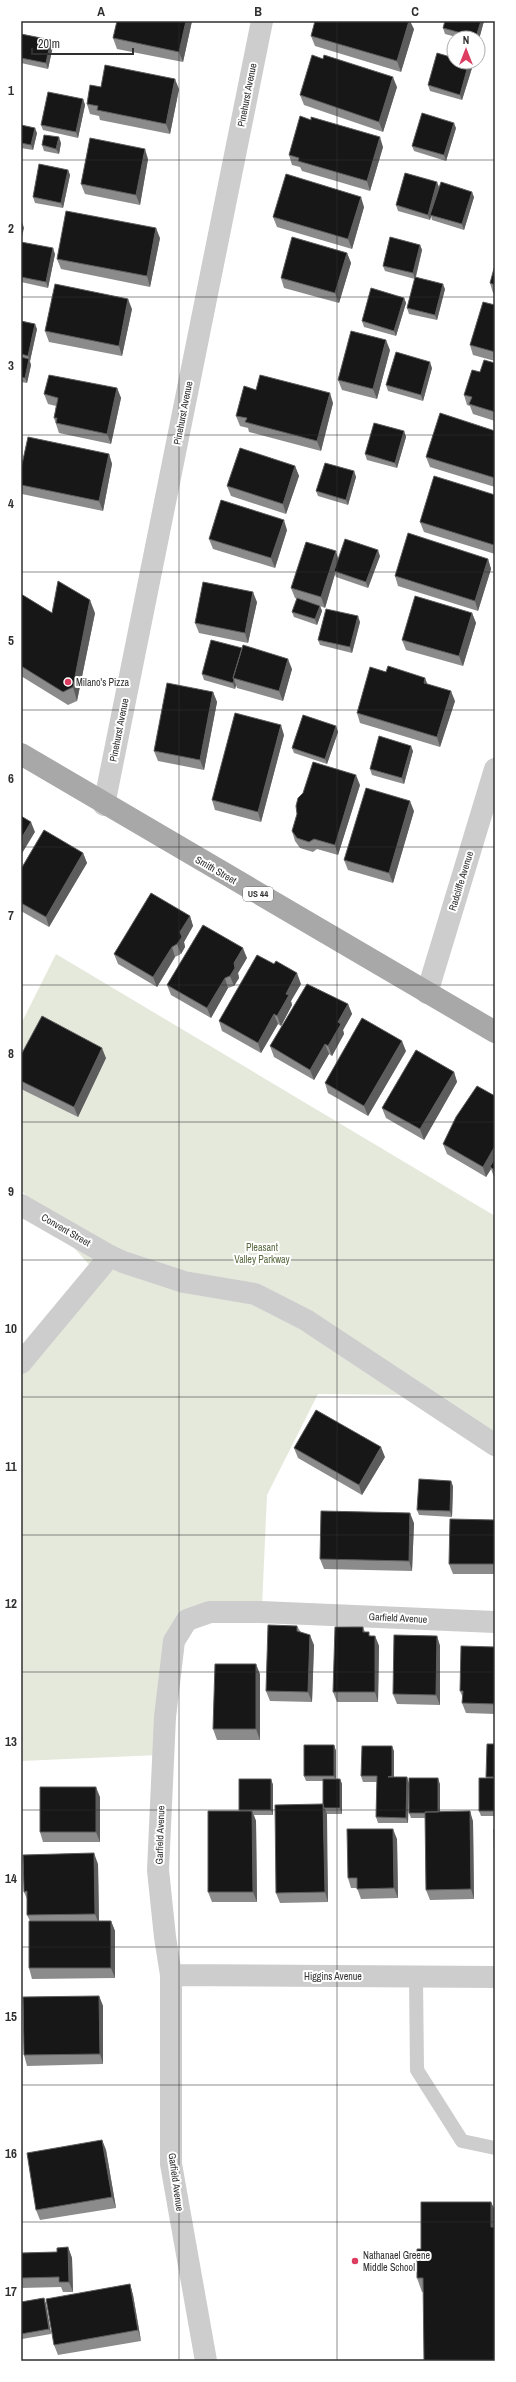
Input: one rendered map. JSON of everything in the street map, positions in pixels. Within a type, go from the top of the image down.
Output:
[{"type":"main road","name":"Smith Street","points":[[21,754],[495,1032]]},
{"type":"street","name":"Pinehurst Avenue","points":[[104,804],[262,21]]},
{"type":"street","name":"Radcliffe Avenue","points":[[427,992],[495,769]]},
{"type":"street","name":"Convent Street","points":[[21,1205],[110,1256]]},
{"type":"street","points":[[21,1363],[110,1256],[123,1262],[184,1282],[254,1294],[306,1320],[495,1445]]},
{"type":"street","name":"Garfield Avenue","points":[[206,2361],[171,2164],[171,1975],[165,1937],[158,1870],[165,1716],[174,1641],[187,1620],[210,1612],[261,1612],[495,1622]]},
{"type":"street","name":"Higgins Avenue","points":[[171,1975],[495,1977]]},
{"type":"lane","points":[[416,1977],[417,2070],[462,2141],[495,2148]]},
{"type":"green space","name":"Pleasant Valley Parkway","points":[[56,954],[495,1216],[495,1443],[419,1395],[318,1394],[267,1495],[262,1607],[181,1628],[159,1755],[21,1761],[21,1361],[96,1272],[21,1190],[21,1024]]},
{"type":"building","points":[[117,21],[186,21],[179,52],[113,38]]},
{"type":"building","points":[[315,21],[409,21],[397,61],[311,36]]},
{"type":"building","points":[[445,21],[481,21],[478,30],[450,30],[443,28]]},
{"type":"building","points":[[21,34],[51,40],[46,63],[21,58]]},
{"type":"building","points":[[437,53],[446,56],[446,70],[467,70],[460,95],[428,85]]},
{"type":"building","points":[[312,55],[323,59],[324,55],[393,77],[379,122],[300,95]]},
{"type":"building","points":[[105,65],[175,79],[166,124],[97,110],[98,106],[87,104],[90,85],[101,87]]},
{"type":"building","points":[[48,92],[83,99],[76,132],[41,125]]},
{"type":"building","points":[[422,113],[454,123],[444,155],[412,146]]},
{"type":"building","points":[[300,116],[311,120],[311,117],[380,137],[367,181],[298,161],[299,158],[289,155]]},
{"type":"building","points":[[21,125],[35,128],[31,145],[21,143]]},
{"type":"building","points":[[44,135],[59,137],[56,149],[42,145]]},
{"type":"building","points":[[90,138],[145,149],[136,195],[81,184]]},
{"type":"building","points":[[39,164],[68,170],[61,203],[33,197]]},
{"type":"building","points":[[405,173],[437,182],[428,215],[396,205]]},
{"type":"building","points":[[286,174],[361,197],[348,239],[273,217]]},
{"type":"building","points":[[441,182],[472,192],[462,224],[430,215]]},
{"type":"building","points":[[66,211],[156,228],[147,276],[57,259]]},
{"type":"building","points":[[292,237],[347,253],[335,293],[281,278]]},
{"type":"building","points":[[390,237],[420,245],[413,273],[383,266]]},
{"type":"building","points":[[21,242],[53,248],[46,282],[21,277]]},
{"type":"building","points":[[495,265],[495,285],[490,283]]},
{"type":"building","points":[[415,277],[443,284],[435,315],[407,308]]},
{"type":"building","points":[[55,284],[128,299],[119,346],[45,331]]},
{"type":"building","points":[[371,288],[404,298],[394,331],[362,321]]},
{"type":"building","points":[[483,302],[495,305],[495,352],[470,345]]},
{"type":"building","points":[[21,321],[35,324],[28,356],[21,354]]},
{"type":"building","points":[[351,331],[386,340],[373,389],[338,380]]},
{"type":"building","points":[[396,352],[430,362],[421,395],[386,385]]},
{"type":"building","points":[[21,357],[29,359],[25,378],[21,377]]},
{"type":"building","points":[[484,360],[495,363],[495,412],[469,404],[472,397],[464,395],[472,370],[480,372]]},
{"type":"building","points":[[49,375],[117,388],[107,434],[56,423],[57,418],[54,418],[58,398],[44,394]]},
{"type":"building","points":[[260,375],[330,393],[317,441],[245,422],[247,418],[236,416],[244,386],[256,390]]},
{"type":"building","points":[[440,413],[495,431],[495,478],[426,457]]},
{"type":"building","points":[[374,423],[404,431],[395,463],[365,454]]},
{"type":"building","points":[[28,437],[109,454],[99,501],[21,485],[21,469]]},
{"type":"building","points":[[240,448],[295,466],[283,504],[227,486]]},
{"type":"building","points":[[325,463],[354,471],[346,500],[316,491]]},
{"type":"building","points":[[434,476],[495,495],[494,545],[420,522]]},
{"type":"building","points":[[221,500],[284,520],[271,558],[209,539]]},
{"type":"building","points":[[408,533],[488,559],[475,601],[395,576]]},
{"type":"building","points":[[345,539],[378,550],[366,582],[334,571]]},
{"type":"building","points":[[306,542],[336,551],[321,597],[291,588]]},
{"type":"building","points":[[58,581],[90,600],[73,687],[63,692],[21,666],[21,594],[52,613]]},
{"type":"building","points":[[203,582],[253,592],[245,633],[195,623]]},
{"type":"building","points":[[415,596],[472,613],[459,656],[402,640]]},
{"type":"building","points":[[297,598],[320,606],[315,619],[292,612]]},
{"type":"building","points":[[326,609],[358,616],[350,647],[318,640]]},
{"type":"building","points":[[211,640],[242,648],[233,678],[233,683],[202,674]]},
{"type":"building","points":[[243,645],[288,659],[279,691],[233,678]]},
{"type":"building","points":[[388,666],[425,678],[424,683],[451,691],[437,737],[357,713],[370,667],[386,672]]},
{"type":"building","points":[[167,683],[213,692],[200,760],[154,751]]},
{"type":"building","points":[[235,713],[281,725],[258,812],[212,800]]},
{"type":"building","points":[[303,715],[336,726],[325,759],[292,748]]},
{"type":"building","points":[[379,736],[411,746],[402,778],[370,769]]},
{"type":"building","points":[[313,762],[356,775],[335,845],[314,839],[309,842],[297,838],[292,831],[297,814],[296,806],[298,798],[303,793]]},
{"type":"building","points":[[366,788],[410,801],[389,873],[344,860]]},
{"type":"building","points":[[21,816],[31,822],[21,839]]},
{"type":"building","points":[[44,830],[83,853],[46,917],[21,903],[21,869]]},
{"type":"building","points":[[151,893],[190,916],[180,932],[182,937],[177,944],[172,947],[153,977],[114,954]]},
{"type":"building","points":[[203,925],[243,948],[234,963],[235,968],[230,976],[225,978],[207,1008],[167,985]]},
{"type":"building","points":[[257,955],[274,964],[276,961],[297,973],[286,994],[289,995],[277,1016],[274,1014],[258,1043],[219,1021]]},
{"type":"building","points":[[307,984],[348,1004],[338,1022],[341,1024],[328,1046],[325,1044],[310,1070],[270,1046]]},
{"type":"building","points":[[42,1016],[102,1048],[74,1107],[21,1081],[21,1055]]},
{"type":"building","points":[[362,1018],[402,1041],[364,1106],[325,1083]]},
{"type":"building","points":[[416,1050],[454,1072],[420,1129],[382,1108]]},
{"type":"building","points":[[477,1086],[495,1096],[495,1146],[483,1167],[443,1144],[456,1117]]},
{"type":"building","points":[[495,1158],[495,1170],[490,1167]]},
{"type":"building","points":[[316,1410],[381,1447],[359,1485],[294,1448]]},
{"type":"building","points":[[419,1479],[451,1481],[450,1511],[417,1510]]},
{"type":"building","points":[[321,1511],[410,1513],[409,1561],[320,1559]]},
{"type":"building","points":[[450,1519],[495,1520],[495,1564],[449,1564]]},
{"type":"building","points":[[268,1625],[297,1626],[297,1631],[310,1635],[308,1692],[266,1691]]},
{"type":"building","points":[[335,1627],[363,1627],[363,1632],[369,1632],[369,1636],[375,1636],[375,1692],[333,1692]]},
{"type":"building","points":[[394,1635],[437,1636],[436,1695],[393,1694]]},
{"type":"building","points":[[461,1646],[495,1647],[495,1704],[462,1703],[463,1691],[460,1691]]},
{"type":"building","points":[[215,1664],[256,1664],[256,1729],[213,1729]]},
{"type":"building","points":[[487,1744],[495,1744],[495,1777],[486,1777]]},
{"type":"building","points":[[304,1745],[334,1745],[334,1776],[304,1776]]},
{"type":"building","points":[[362,1746],[392,1746],[392,1776],[388,1777],[407,1777],[406,1818],[376,1817],[377,1776],[361,1776]]},
{"type":"building","points":[[409,1778],[438,1778],[438,1812],[409,1813]]},
{"type":"building","points":[[479,1778],[495,1778],[495,1811],[479,1811]]},
{"type":"building","points":[[239,1779],[271,1779],[271,1810],[239,1810]]},
{"type":"building","points":[[323,1779],[340,1779],[340,1808],[324,1808]]},
{"type":"building","points":[[40,1787],[96,1787],[96,1832],[40,1832]]},
{"type":"building","points":[[323,1804],[325,1892],[276,1893],[275,1805]]},
{"type":"building","points":[[208,1811],[252,1811],[253,1892],[208,1892]]},
{"type":"building","points":[[470,1811],[471,1889],[426,1890],[425,1812]]},
{"type":"building","points":[[347,1829],[393,1829],[394,1888],[357,1889],[357,1878],[348,1878]]},
{"type":"building","points":[[494,1829],[495,1829],[495,1879]]},
{"type":"building","points":[[94,1853],[95,1914],[27,1915],[27,1891],[24,1892],[23,1855]]},
{"type":"building","points":[[29,1921],[111,1921],[111,1968],[29,1968]]},
{"type":"building","points":[[99,1996],[100,2054],[24,2055],[23,1997]]},
{"type":"building","points":[[102,2140],[112,2197],[36,2210],[27,2153]]},
{"type":"building","name":"Nathanael Greene Middle School","points":[[421,2202],[491,2202],[491,2227],[495,2227],[495,2361],[424,2361],[423,2278],[417,2278],[417,2249],[421,2249]]},
{"type":"building","points":[[68,2247],[69,2282],[59,2282],[59,2277],[21,2278],[21,2253],[57,2252],[57,2248]]},
{"type":"building","points":[[130,2284],[138,2330],[54,2345],[46,2299]]},
{"type":"building","points":[[44,2298],[49,2329],[21,2334],[21,2302]]},
{"type":"place","name":"Milano's Pizza","points":[[68,682]]},
{"type":"place","name":"Nathanael Greene Middle School","points":[[355,2261]]}]
